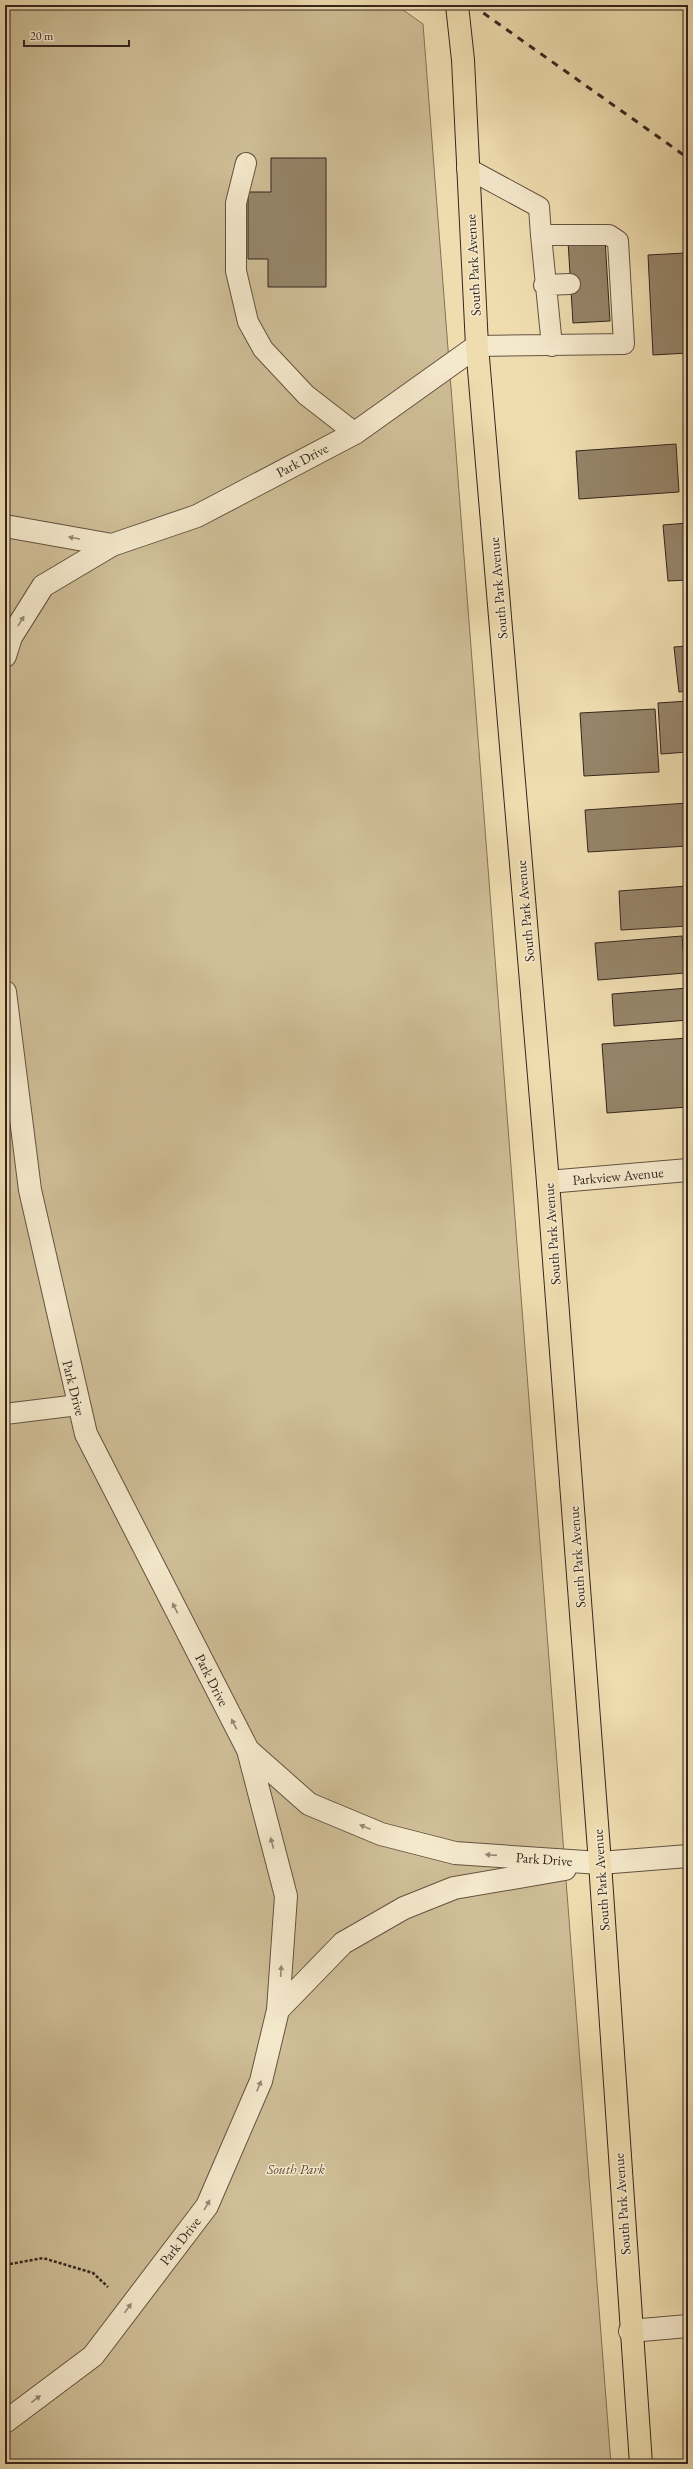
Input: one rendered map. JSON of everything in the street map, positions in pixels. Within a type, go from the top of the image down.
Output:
[{"type":"main road","name":"South Park Avenue","points":[[457,5],[463,60],[467,168],[477,346],[548,1182],[600,1863],[640,2464]]},
{"type":"street","name":"Park Drive","points":[[5,656],[11,637],[43,586],[112,545],[197,516],[355,432],[477,346]]},
{"type":"street","name":"Park Drive","points":[[5,526],[112,545]]},
{"type":"street","name":"Park Drive","points":[[5,992],[30,1190],[78,1405],[86,1434],[248,1750],[286,1896],[278,2010],[261,2081],[208,2206],[129,2307],[93,2356],[5,2422]]},
{"type":"street","name":"Parkview Avenue","points":[[548,1182],[688,1170]]},
{"type":"street","name":"Park Drive","points":[[248,1750],[309,1804],[381,1834],[455,1853],[600,1863]]},
{"type":"street","points":[[600,1863],[688,1856]]},
{"type":"street","name":"Park Drive","points":[[278,2010],[343,1943],[404,1908],[454,1888],[600,1863]]},
{"type":"street","points":[[630,2331],[688,2326]]},
{"type":"lane","points":[[246,163],[236,203],[236,271],[248,322],[263,350],[306,395],[355,432]]},
{"type":"lane","points":[[467,168],[539,207],[544,285],[552,346]]},
{"type":"lane","points":[[477,346],[624,344],[614,280],[618,241],[609,235],[541,235]]},
{"type":"lane","points":[[544,285],[570,284]]},
{"type":"lane","points":[[5,1414],[78,1405]]},
{"type":"path","points":[[5,2265],[43,2258],[93,2273],[129,2307]]},
{"type":"green space","name":"South Park","points":[[5,5],[396,5],[423,24],[611,2464],[5,2464]]},
{"type":"building","points":[[271,158],[326,158],[326,287],[268,287],[268,259],[248,259],[248,192],[271,192]]},
{"type":"building","points":[[605,239],[610,321],[573,323],[568,241]]},
{"type":"building","points":[[685,253],[688,298],[688,353],[653,355],[648,255]]},
{"type":"building","points":[[676,444],[679,492],[579,499],[576,451]]},
{"type":"building","points":[[688,523],[688,580],[668,581],[663,525]]},
{"type":"building","points":[[688,646],[688,691],[679,692],[674,647]]},
{"type":"building","points":[[688,701],[688,752],[661,754],[658,703]]},
{"type":"building","points":[[655,709],[659,772],[584,776],[580,713]]},
{"type":"building","points":[[688,803],[688,846],[588,852],[585,810]]},
{"type":"building","points":[[688,886],[688,926],[621,930],[619,891]]},
{"type":"building","points":[[682,936],[685,973],[598,980],[595,943]]},
{"type":"building","points":[[688,988],[688,1020],[614,1026],[612,994]]},
{"type":"building","points":[[688,1038],[688,1107],[607,1113],[602,1044]]},
{"type":"railway","points":[[472,5],[688,158]]}]
